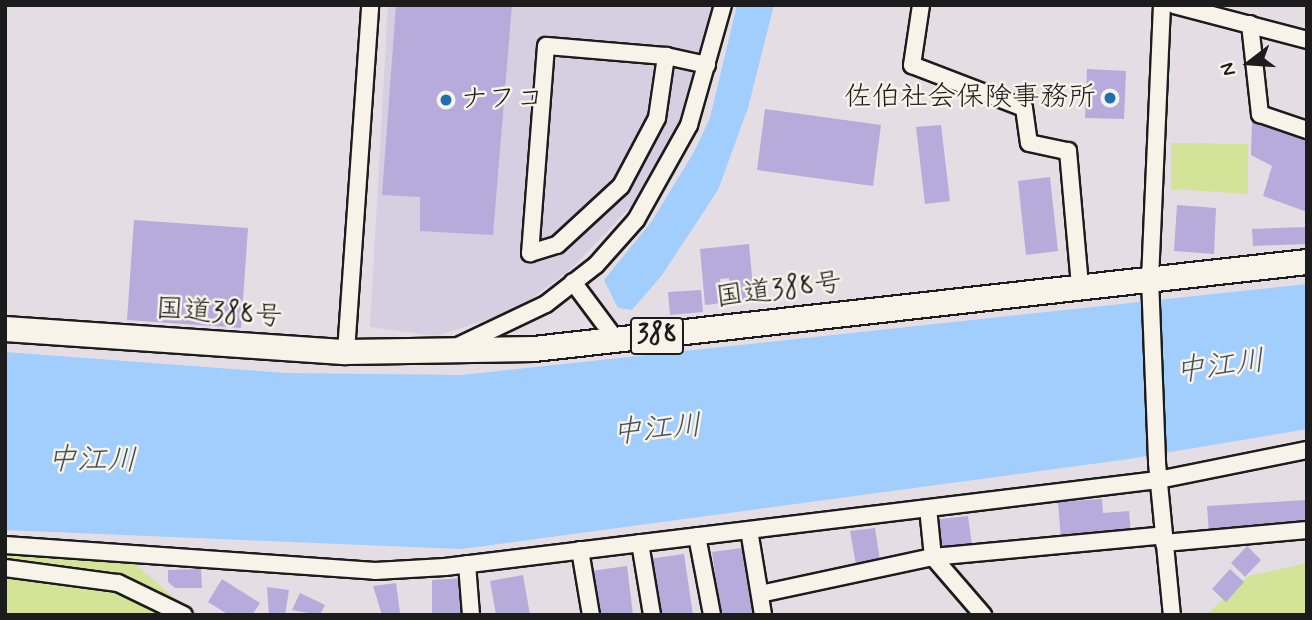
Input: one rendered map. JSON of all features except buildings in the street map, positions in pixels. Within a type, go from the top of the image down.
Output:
[{"type":"highway","name":"国道388号","points":[[5,329],[346,352],[445,352],[617,341],[1080,286],[1150,284],[1307,262]]},
{"type":"street","points":[[346,352],[370,5]]},
{"type":"street","points":[[445,352],[508,326],[573,282],[609,252],[658,187],[689,125],[723,5]]},
{"type":"street","points":[[921,5],[912,65],[1024,108],[1029,143],[1068,151],[1080,286]]},
{"type":"street","points":[[1162,5],[1150,284],[1158,480],[1172,615]]},
{"type":"street","points":[[1174,5],[1307,40]]},
{"type":"street","points":[[1250,24],[1261,114],[1307,130]]},
{"type":"street","points":[[666,56],[657,118],[621,186],[557,245],[530,253],[546,46],[666,56],[706,65]]},
{"type":"street","points":[[573,282],[617,341]]},
{"type":"street","points":[[5,545],[375,571],[467,564],[1158,480],[1307,450]]},
{"type":"street","points":[[928,508],[933,558],[983,615]]},
{"type":"street","points":[[749,530],[763,615]]},
{"type":"street","points":[[760,594],[933,558],[1307,530]]},
{"type":"street","points":[[697,536],[712,615]]},
{"type":"street","points":[[640,543],[652,615]]},
{"type":"street","points":[[580,550],[591,615]]},
{"type":"street","points":[[467,564],[471,615]]},
{"type":"street","points":[[5,568],[118,583],[184,615]]},
{"type":"shaded area","points":[[388,5],[712,7],[680,120],[631,206],[572,268],[515,311],[436,336],[370,327]]},
{"type":"green space","points":[[1171,143],[1248,144],[1248,194],[1171,189]]},
{"type":"green space","points":[[5,553],[130,560],[195,615],[5,615]]},
{"type":"green space","points":[[1307,563],[1307,615],[1206,615],[1248,576]]},
{"type":"water","points":[[737,5],[774,5],[748,108],[718,190],[662,275],[632,310],[618,308],[604,280],[652,221],[694,152],[710,118]]},
{"type":"water","name":"中江川","points":[[1307,284],[1307,429],[1129,459],[461,549],[5,530],[5,352],[285,373],[462,375]]},
{"type":"place","name":"佐伯社会保険事務所","points":[[1110,98]]},
{"type":"place","name":"ナフコ","points":[[446,100]]}]
